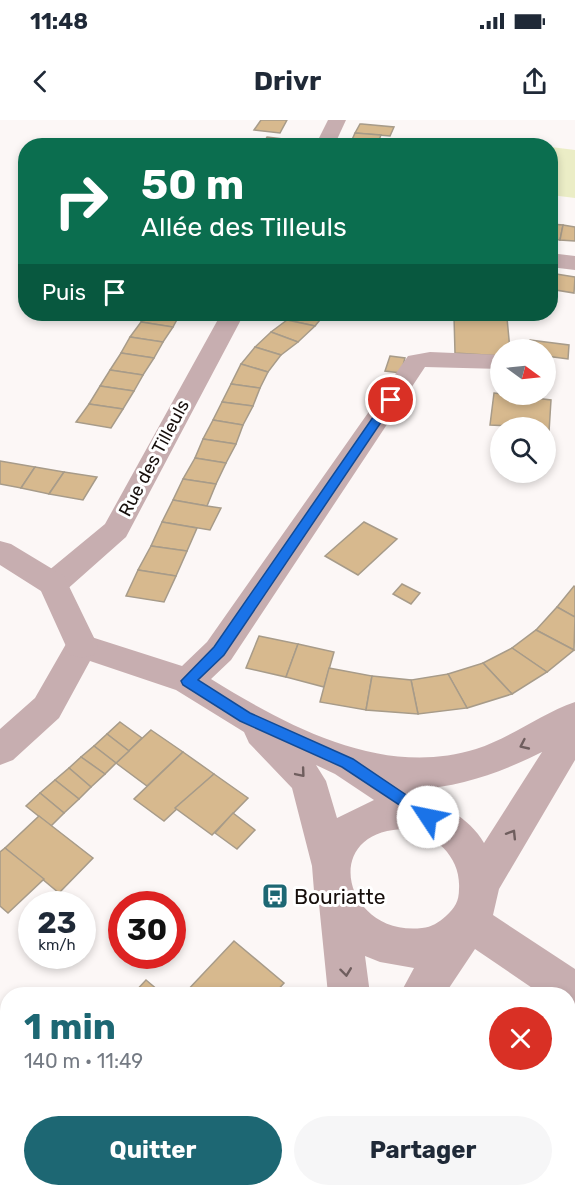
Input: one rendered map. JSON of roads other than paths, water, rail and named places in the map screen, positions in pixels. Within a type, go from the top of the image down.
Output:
[{"type":"street","points":[[328,138],[337,120]]},
{"type":"street","points":[[558,261],[575,263]]},
{"type":"street","name":"Rue des Tilleuls","points":[[53,584],[116,530],[228,321]]},
{"type":"street","points":[[188,681],[219,651],[417,361],[430,359],[490,362]]},
{"type":"street","points":[[0,551],[53,584],[81,646],[188,681],[245,717],[348,763],[404,784],[428,817]]},
{"type":"street","points":[[0,750],[46,708],[81,646]]},
{"type":"street","points":[[331,865],[336,849],[345,835],[404,784],[501,756],[535,740],[575,716]]},
{"type":"street","points":[[245,717],[308,781],[331,865],[331,886],[338,907],[348,987]]},
{"type":"street","points":[[481,883],[575,729]]},
{"type":"street","points":[[363,821],[386,814],[407,813],[428,817],[448,828],[465,843],[476,862],[481,883],[478,902],[469,922],[426,987]]},
{"type":"street","points":[[338,907],[358,931],[374,941],[396,948],[424,949],[445,942],[469,922]]},
{"type":"street","points":[[469,922],[566,987]]},
{"type":"place","name":"Bouriatte","points":[[275,896]]}]
